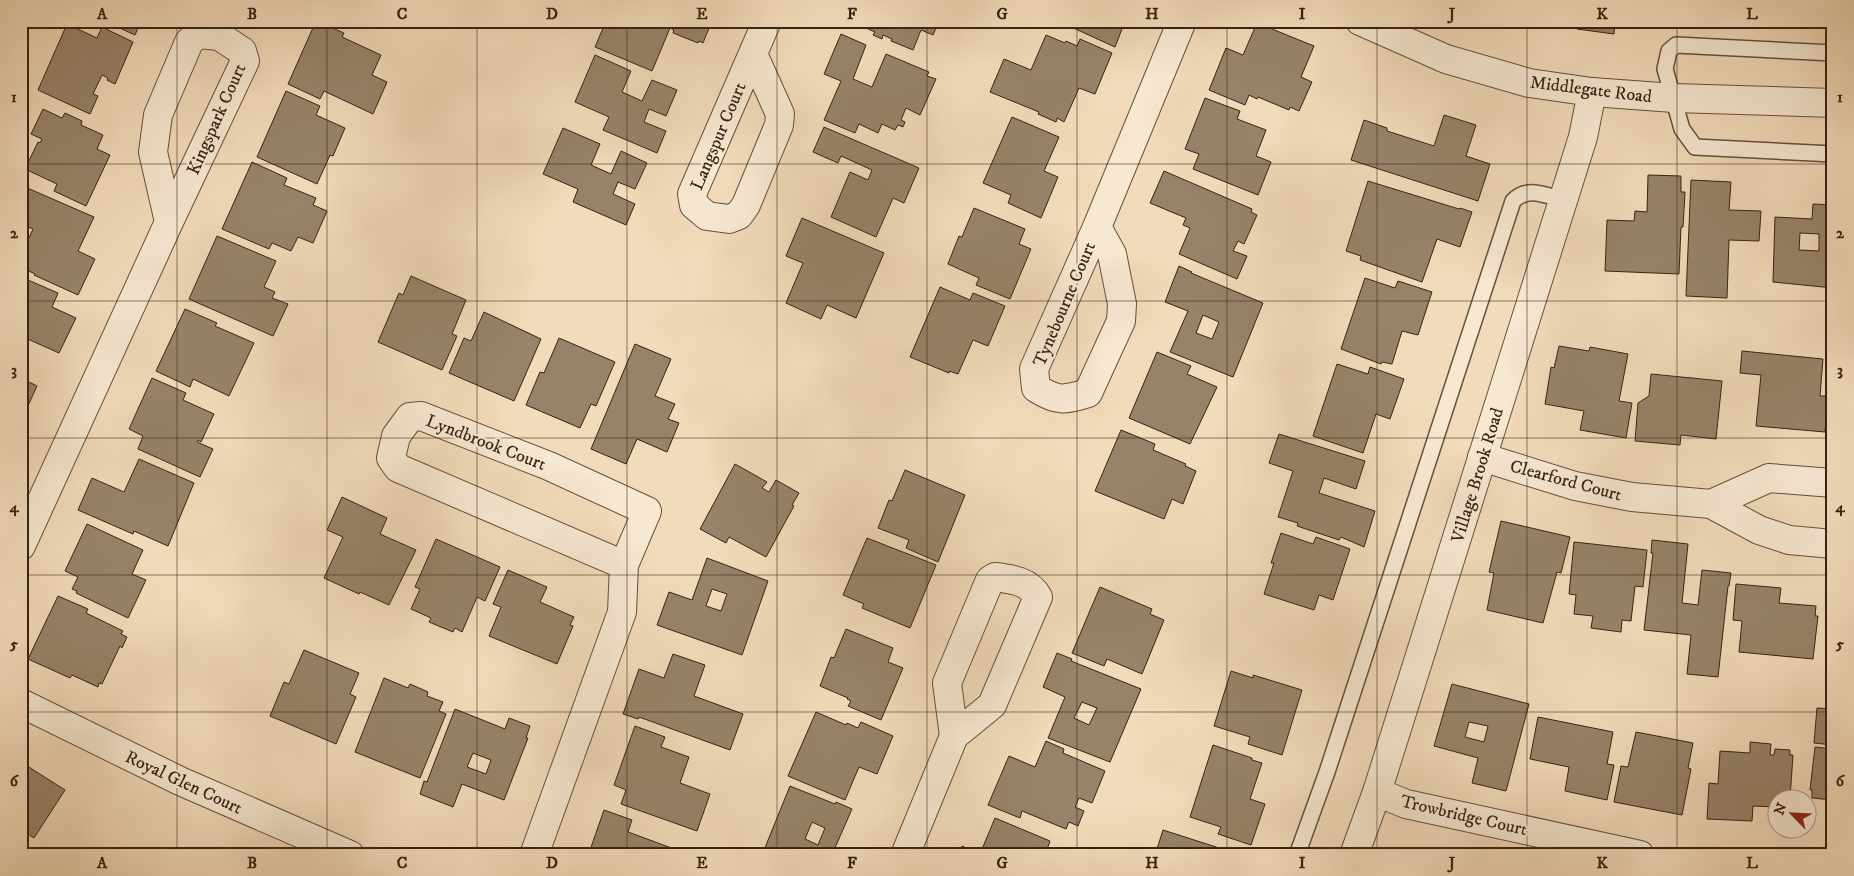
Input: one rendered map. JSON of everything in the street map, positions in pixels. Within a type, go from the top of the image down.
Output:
[{"type":"street","name":"Langspur Court","points":[[753,54],[780,114],[779,125],[746,205],[739,215],[729,219],[707,216],[694,205],[692,194],[767,21]]},
{"type":"street","name":"Tynebourne Court","points":[[1097,227],[1112,254],[1122,304],[1121,321],[1088,393],[1066,400],[1050,397],[1036,388],[1034,369],[1097,227],[1182,21]]},
{"type":"street","name":"Middlegate Road","points":[[1360,21],[1446,59],[1529,83],[1592,92],[1674,98],[1833,103]]},
{"type":"street","name":"Kingspark Court","points":[[21,546],[245,61],[242,51],[219,36],[198,34],[190,42],[158,115],[153,152],[169,222]]},
{"type":"street","name":"Village Brook Road","points":[[1354,855],[1377,792],[1584,137],[1592,92]]},
{"type":"street","name":"Lyndbrook Court","points":[[534,855],[622,612],[624,565],[647,511],[549,466],[421,416],[410,417],[396,436],[391,458],[398,468],[624,565]]},
{"type":"street","name":"Clearford Court","points":[[1482,457],[1575,486],[1622,495],[1711,504],[1759,530],[1789,540],[1833,544]]},
{"type":"street","name":"Clearford Court","points":[[1711,504],[1769,478],[1833,482]]},
{"type":"street","points":[[905,855],[954,736],[992,705],[1038,597],[1034,590],[1017,580],[995,577],[990,580],[947,683],[954,736]]},
{"type":"street","name":"Royal Glen Court","points":[[21,703],[180,781],[350,855]]},
{"type":"street","name":"Trowbridge Court","points":[[1377,792],[1406,804],[1640,855]]},
{"type":"lane","points":[[1833,53],[1676,45],[1669,51],[1665,69],[1682,129],[1695,147],[1833,154]]},
{"type":"lane","points":[[1297,855],[1327,772],[1513,201],[1520,194],[1532,192],[1563,200]]},
{"type":"building","points":[[104,21],[141,21],[135,35]]},
{"type":"building","points":[[316,21],[344,33],[342,37],[381,55],[372,75],[387,82],[373,114],[324,91],[320,99],[288,84]]},
{"type":"building","points":[[606,21],[706,21],[711,23],[703,43],[699,41],[698,43],[673,33],[674,30],[670,28],[652,71],[595,47]]},
{"type":"building","points":[[859,21],[939,21],[933,35],[921,30],[913,50],[891,41],[892,39],[883,35],[882,39],[873,35],[875,32],[857,24]]},
{"type":"building","points":[[1058,21],[1125,21],[1115,47]]},
{"type":"building","points":[[1578,21],[1615,21],[1614,34],[1577,29]]},
{"type":"building","points":[[1257,23],[1314,46],[1301,77],[1312,82],[1299,111],[1290,107],[1289,110],[1249,95],[1245,105],[1209,90],[1226,48],[1243,55]]},
{"type":"building","points":[[67,24],[97,38],[102,27],[133,42],[115,84],[102,75],[93,94],[98,96],[90,114],[38,90]]},
{"type":"building","points":[[841,34],[866,45],[853,79],[872,87],[886,54],[929,72],[927,76],[936,79],[920,115],[906,108],[901,120],[905,122],[903,127],[898,125],[895,130],[882,124],[878,133],[859,124],[855,133],[824,120],[841,81],[824,74]]},
{"type":"building","points":[[1046,35],[1077,46],[1080,39],[1112,53],[1095,94],[1079,88],[1064,122],[1057,118],[1056,122],[1038,114],[1039,112],[990,92],[1004,59],[1031,70]]},
{"type":"building","points":[[595,55],[631,71],[622,92],[642,101],[652,80],[677,90],[666,116],[649,109],[644,122],[666,131],[657,153],[603,130],[609,117],[575,102]]},
{"type":"building","points":[[286,91],[320,106],[316,115],[345,128],[333,156],[330,155],[317,184],[257,157]]},
{"type":"building","points":[[1205,98],[1240,111],[1237,119],[1266,130],[1256,156],[1271,162],[1258,195],[1193,169],[1199,154],[1185,149]]},
{"type":"building","points":[[43,109],[62,118],[65,113],[82,121],[81,125],[103,135],[97,149],[110,155],[86,206],[54,191],[57,184],[25,169],[38,142],[40,143],[42,139],[31,134]]},
{"type":"building","points":[[1444,115],[1476,125],[1466,156],[1490,164],[1478,201],[1351,160],[1364,120],[1387,128],[1387,131],[1434,146]]},
{"type":"building","points":[[1012,117],[1059,137],[1044,171],[1058,177],[1041,218],[1008,203],[1011,195],[983,183]]},
{"type":"building","points":[[824,127],[919,168],[904,203],[893,198],[876,237],[831,217],[850,172],[868,180],[872,170],[841,156],[838,163],[813,152]]},
{"type":"building","points":[[563,128],[600,144],[591,165],[611,174],[621,151],[647,163],[635,189],[618,182],[613,194],[635,204],[626,225],[573,202],[578,189],[543,174]]},
{"type":"building","points":[[252,162],[287,178],[284,185],[316,198],[313,205],[327,211],[313,243],[298,237],[291,251],[272,243],[269,249],[222,229]]},
{"type":"building","points":[[1164,171],[1252,209],[1251,212],[1257,215],[1244,244],[1238,241],[1233,251],[1247,256],[1237,279],[1179,254],[1190,228],[1183,225],[1186,218],[1150,203]]},
{"type":"building","points":[[1648,175],[1681,176],[1681,192],[1685,192],[1679,274],[1605,271],[1607,220],[1634,221],[1635,211],[1647,212]]},
{"type":"building","points":[[1691,180],[1731,182],[1729,210],[1761,211],[1759,241],[1729,240],[1727,298],[1686,296]]},
{"type":"building","points":[[1368,181],[1472,212],[1460,247],[1437,239],[1422,282],[1360,260],[1361,256],[1346,251]]},
{"type":"building","points":[[25,187],[94,217],[78,251],[95,259],[78,295],[21,267],[21,255],[33,229],[21,224],[21,196]]},
{"type":"building","points":[[1813,204],[1833,205],[1833,288],[1773,282],[1775,217],[1812,219]],"holes":[[[1800,233],[1819,234],[1819,251],[1799,250]]]},
{"type":"building","points":[[974,208],[1025,229],[1019,244],[1031,249],[1010,299],[976,285],[979,278],[948,264],[959,236],[962,237]]},
{"type":"building","points":[[802,218],[884,253],[856,318],[827,305],[821,319],[786,303],[803,263],[786,256]]},
{"type":"building","points":[[217,236],[276,261],[264,287],[275,292],[272,298],[288,304],[273,336],[189,299]]},
{"type":"building","points":[[1179,266],[1191,273],[1263,303],[1233,377],[1170,352],[1188,311],[1165,302]],"holes":[[[1203,315],[1219,322],[1212,339],[1196,333]]]},
{"type":"building","points":[[411,276],[466,300],[452,334],[457,336],[442,370],[378,342],[399,293],[403,295]]},
{"type":"building","points":[[21,277],[58,293],[52,307],[76,318],[59,353],[21,336]]},
{"type":"building","points":[[1365,278],[1395,288],[1398,281],[1432,292],[1418,335],[1402,331],[1392,364],[1382,362],[1381,364],[1341,349]]},
{"type":"building","points":[[940,287],[970,300],[973,293],[1005,306],[988,346],[973,340],[958,374],[949,371],[949,373],[910,357]]},
{"type":"building","points":[[185,309],[217,323],[215,326],[254,343],[229,396],[193,379],[190,387],[156,371]]},
{"type":"building","points":[[484,312],[541,339],[514,401],[449,373],[464,338],[471,341]]},
{"type":"building","points":[[559,338],[615,362],[596,406],[591,404],[580,428],[526,405],[540,372],[544,373]]},
{"type":"building","points":[[635,344],[671,359],[655,396],[675,404],[668,419],[679,423],[667,452],[637,439],[626,464],[591,449]]},
{"type":"building","points":[[1559,346],[1589,351],[1590,347],[1628,354],[1619,401],[1632,403],[1626,438],[1580,430],[1584,411],[1545,404],[1551,367],[1554,368]]},
{"type":"building","points":[[1742,351],[1823,359],[1820,396],[1828,396],[1825,432],[1756,426],[1761,375],[1740,373]]},
{"type":"building","points":[[1157,352],[1191,366],[1187,374],[1217,387],[1190,444],[1129,418]]},
{"type":"building","points":[[1337,364],[1368,374],[1370,367],[1404,379],[1390,419],[1376,414],[1363,453],[1313,436]]},
{"type":"building","points":[[1651,374],[1722,381],[1716,439],[1681,435],[1680,445],[1635,441],[1638,403],[1649,396]]},
{"type":"building","points":[[21,378],[37,386],[21,421]]},
{"type":"building","points":[[152,378],[186,393],[183,400],[214,414],[201,442],[198,440],[197,442],[213,449],[200,477],[138,449],[143,436],[129,429]]},
{"type":"building","points":[[1121,430],[1155,444],[1153,450],[1186,464],[1185,466],[1196,471],[1183,504],[1172,499],[1164,519],[1095,491]]},
{"type":"building","points":[[1279,434],[1365,461],[1356,489],[1324,478],[1319,493],[1375,511],[1364,547],[1341,537],[1339,540],[1297,526],[1298,523],[1278,517],[1293,471],[1269,463]]},
{"type":"building","points":[[139,459],[194,483],[168,546],[134,531],[133,534],[78,510],[92,478],[124,492]]},
{"type":"building","points":[[735,464],[767,482],[762,488],[769,492],[776,480],[799,493],[792,505],[794,506],[766,557],[729,537],[726,543],[700,529]]},
{"type":"building","points":[[905,470],[965,495],[938,562],[906,548],[909,540],[878,528],[889,500],[892,501]]},
{"type":"building","points":[[342,497],[387,518],[380,534],[416,550],[389,605],[324,578],[343,537],[327,530]]},
{"type":"building","points":[[1501,521],[1570,537],[1561,573],[1557,572],[1543,623],[1487,610],[1494,573],[1489,572]]},
{"type":"building","points":[[87,524],[143,550],[132,574],[146,580],[128,618],[76,593],[77,591],[72,589],[78,577],[65,571]]},
{"type":"building","points":[[1281,533],[1313,544],[1316,537],[1350,549],[1333,600],[1319,595],[1314,610],[1264,594],[1274,563],[1271,563]]},
{"type":"building","points":[[867,538],[936,565],[910,628],[862,608],[864,604],[843,595]]},
{"type":"building","points":[[436,539],[500,567],[485,601],[477,597],[462,632],[455,628],[453,632],[429,622],[431,618],[411,609],[420,589],[415,587]]},
{"type":"building","points":[[1652,540],[1688,544],[1682,603],[1698,605],[1702,570],[1731,573],[1718,677],[1687,674],[1691,635],[1644,630],[1653,553],[1651,553]]},
{"type":"building","points":[[1574,542],[1647,550],[1643,587],[1635,586],[1631,621],[1622,620],[1621,632],[1591,628],[1593,616],[1574,614],[1576,595],[1569,594]]},
{"type":"building","points":[[707,558],[768,581],[742,655],[657,625],[669,592],[692,600]],"holes":[[[712,589],[727,594],[721,611],[706,606]]]},
{"type":"building","points":[[508,570],[547,587],[540,602],[574,617],[570,625],[573,626],[557,664],[489,636],[501,607],[493,604]]},
{"type":"building","points":[[1736,584],[1781,588],[1779,603],[1816,606],[1815,616],[1818,616],[1813,659],[1739,652],[1742,621],[1733,620]]},
{"type":"building","points":[[1100,587],[1152,609],[1150,614],[1164,620],[1142,674],[1107,659],[1104,666],[1072,653]]},
{"type":"building","points":[[58,596],[88,609],[86,613],[123,631],[121,634],[127,637],[122,648],[120,646],[102,684],[99,683],[98,687],[72,675],[70,678],[28,659]]},
{"type":"building","points":[[846,629],[893,648],[888,662],[903,668],[881,720],[848,706],[851,701],[848,698],[820,686],[831,657],[834,658]]},
{"type":"building","points":[[304,650],[359,673],[350,694],[356,697],[336,744],[270,716],[284,682],[289,684]]},
{"type":"building","points":[[1057,653],[1072,659],[1071,661],[1141,689],[1110,762],[1048,738],[1065,697],[1043,687]],"holes":[[[1082,702],[1097,708],[1089,725],[1074,718]]]},
{"type":"building","points":[[673,654],[705,665],[694,696],[743,714],[730,750],[639,717],[638,719],[623,714],[639,669],[664,678]]},
{"type":"building","points":[[1231,671],[1253,678],[1253,675],[1302,690],[1282,755],[1248,744],[1250,737],[1214,726]]},
{"type":"building","points":[[384,678],[408,688],[410,684],[428,692],[427,696],[443,702],[439,711],[446,714],[420,778],[355,752]]},
{"type":"building","points":[[1452,684],[1529,704],[1506,791],[1472,783],[1478,758],[1434,746]],"holes":[[[1469,722],[1488,726],[1484,742],[1465,737]]]},
{"type":"building","points":[[1817,708],[1833,709],[1833,745],[1814,743]]},
{"type":"building","points":[[455,709],[505,729],[509,718],[530,726],[526,738],[528,738],[504,800],[462,784],[453,807],[420,794],[424,781],[427,782]],"holes":[[[473,753],[491,760],[486,774],[467,767]]]},
{"type":"building","points":[[816,712],[858,728],[861,722],[893,736],[877,774],[859,767],[845,800],[788,776]]},
{"type":"building","points":[[1538,717],[1613,732],[1607,764],[1614,765],[1607,800],[1565,791],[1569,767],[1530,759]]},
{"type":"building","points":[[635,726],[665,737],[661,747],[689,757],[680,783],[710,794],[697,831],[621,804],[626,790],[614,785]]},
{"type":"building","points":[[1636,732],[1693,743],[1688,768],[1691,769],[1682,815],[1614,802],[1621,766],[1628,767]]},
{"type":"building","points":[[1046,741],[1064,749],[1063,753],[1105,771],[1092,803],[1079,798],[1075,807],[1084,811],[1078,826],[1069,822],[1066,829],[1022,811],[1020,818],[988,805],[1009,756],[1035,767]]},
{"type":"building","points":[[1750,742],[1771,744],[1770,755],[1774,755],[1775,749],[1790,750],[1790,755],[1793,755],[1791,788],[1766,788],[1766,807],[1753,806],[1752,821],[1707,819],[1709,783],[1718,784],[1720,751],[1750,753]]},
{"type":"building","points":[[1213,745],[1262,763],[1250,799],[1265,804],[1251,845],[1218,834],[1221,827],[1190,817]]},
{"type":"building","points":[[1815,747],[1833,749],[1833,800],[1816,798],[1816,788],[1810,788]]},
{"type":"building","points":[[21,762],[65,790],[34,838],[21,830]]},
{"type":"building","points":[[790,786],[852,809],[834,850],[845,855],[762,855]],"holes":[[[812,822],[825,828],[818,845],[805,839]]]},
{"type":"building","points":[[604,810],[632,820],[628,832],[677,850],[676,855],[595,855],[589,853]]},
{"type":"building","points":[[995,818],[1050,841],[1045,855],[958,855],[962,846],[980,854]]},
{"type":"building","points":[[1163,830],[1238,854],[1243,855],[1155,855]]},
{"type":"building","points":[[227,849],[240,855],[225,855]]}]
